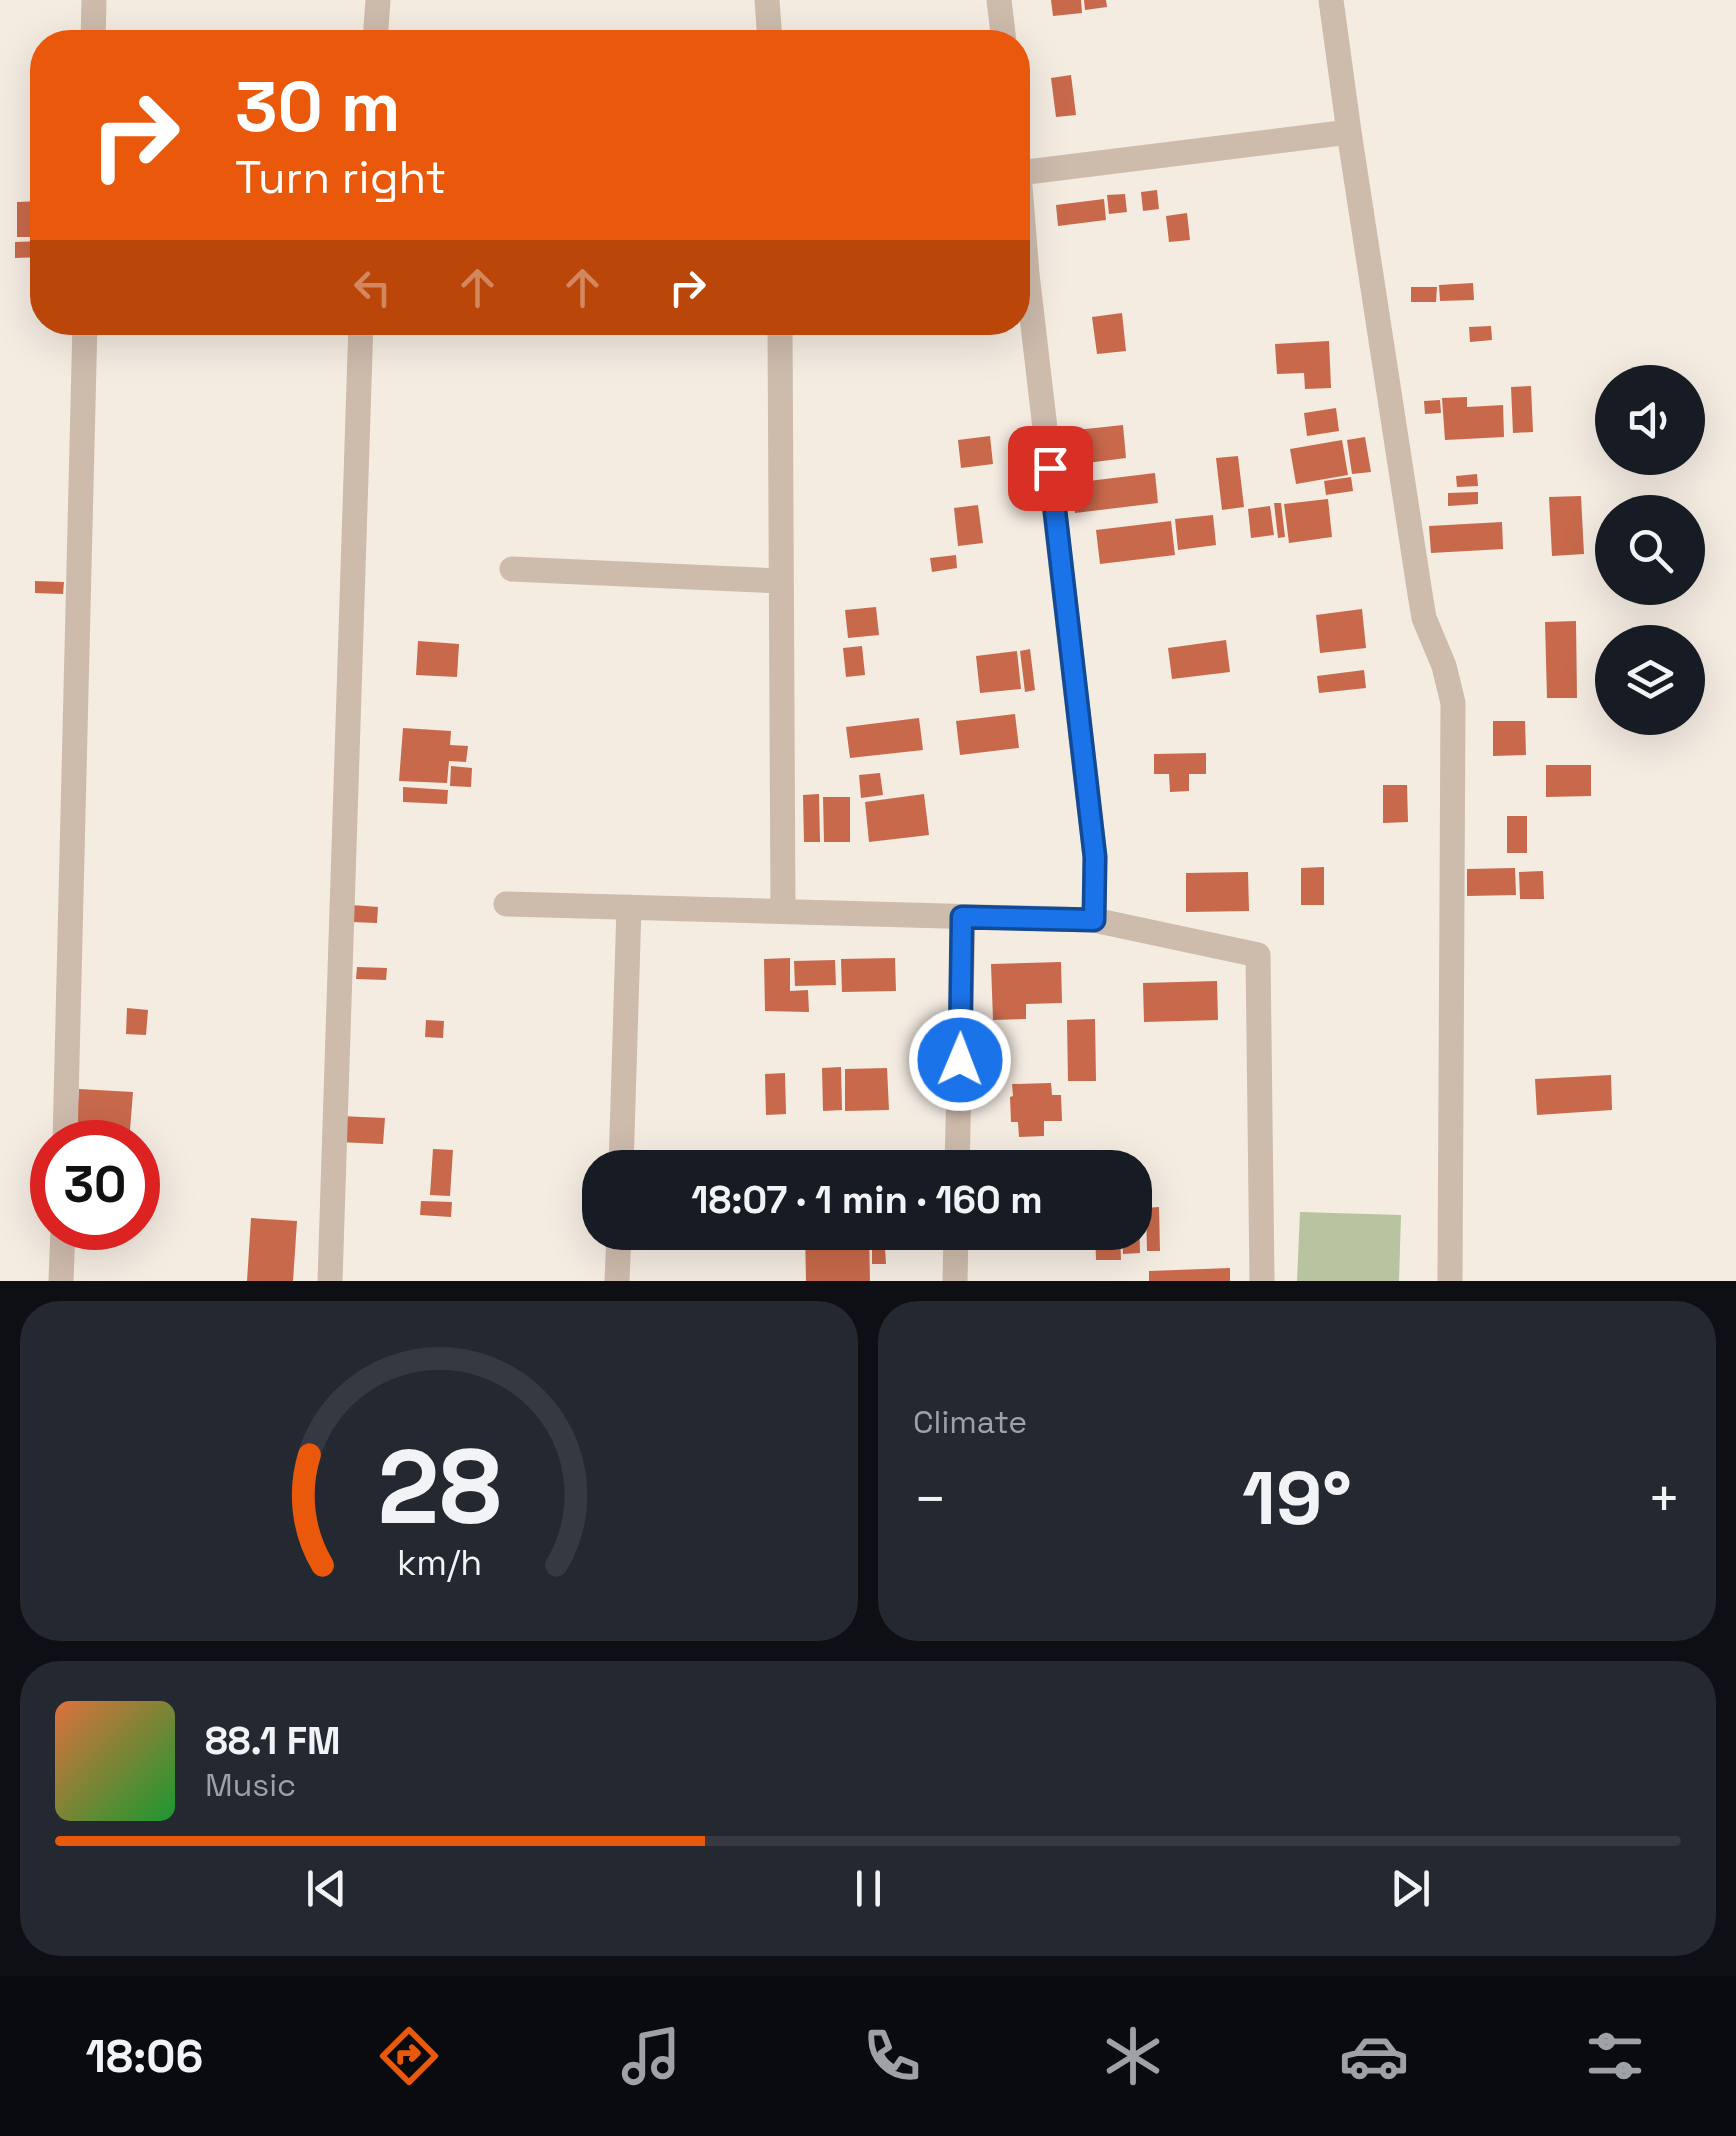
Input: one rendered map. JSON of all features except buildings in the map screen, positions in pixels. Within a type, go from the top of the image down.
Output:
[{"type":"street","points":[[93,30],[94,0]]},
{"type":"street","points":[[376,30],[378,0]]},
{"type":"street","points":[[768,0],[769,30]]},
{"type":"street","points":[[999,0],[1003,30]]},
{"type":"street","points":[[1331,0],[1424,618],[1444,666],[1453,703],[1450,1281]]},
{"type":"street","points":[[1030,172],[1349,132]]},
{"type":"street","points":[[67,1120],[85,335]]},
{"type":"street","points":[[330,1281],[361,335]]},
{"type":"street","points":[[780,335],[783,912]]},
{"type":"street","points":[[1030,335],[1095,857],[1094,920]]},
{"type":"street","points":[[512,569],[782,581]]},
{"type":"street","points":[[506,904],[1094,920],[1258,956],[1262,1281]]},
{"type":"street","points":[[622,1150],[629,907]]},
{"type":"street","points":[[957,1150],[962,917]]},
{"type":"street","points":[[61,1281],[62,1250]]},
{"type":"street","points":[[618,1281],[619,1250]]},
{"type":"street","points":[[954,1281],[955,1250]]},
{"type":"green space","points":[[1300,1212],[1401,1215],[1399,1281],[1297,1281]]},
{"type":"route","points":[[960,1060],[962,917],[1094,920],[1095,857],[1050,468]]}]
